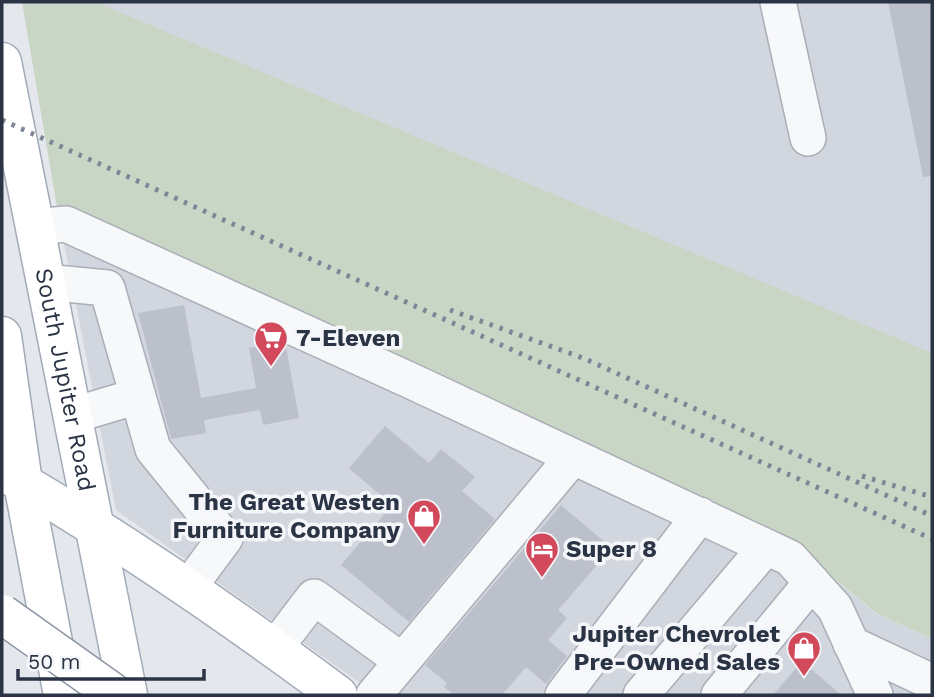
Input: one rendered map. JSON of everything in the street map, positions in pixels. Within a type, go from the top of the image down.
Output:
[{"type":"main road","name":"South Jupiter Road","points":[[2,62],[128,695]]},
{"type":"main road","points":[[2,336],[12,477],[62,695]]},
{"type":"main road","points":[[12,477],[96,526],[275,648],[338,695]]},
{"type":"main road","points":[[2,614],[116,695]]},
{"type":"lane","points":[[778,2],[807,138]]},
{"type":"lane","points":[[34,227],[66,224],[790,558],[835,608],[875,695]]},
{"type":"lane","points":[[45,282],[107,288],[153,449],[225,538],[188,588]]},
{"type":"lane","points":[[74,415],[138,396]]},
{"type":"lane","points":[[374,695],[572,458]]},
{"type":"lane","points":[[563,695],[700,515]]},
{"type":"lane","points":[[641,695],[766,547]]},
{"type":"lane","points":[[719,695],[812,583]]},
{"type":"lane","points":[[275,648],[314,597],[402,661]]},
{"type":"lane","points":[[852,644],[932,682]]},
{"type":"shaded area","points":[[82,2],[932,2],[932,430]]},
{"type":"shaded area","points":[[57,207],[787,539],[875,613],[932,639],[932,695],[377,695],[116,510]]},
{"type":"green space","points":[[22,2],[95,2],[932,353],[932,639],[876,613],[787,539],[57,207]]},
{"type":"building","points":[[888,2],[932,2],[932,176],[923,177]]},
{"type":"building","points":[[184,305],[201,398],[256,388],[249,348],[279,343],[286,346],[299,418],[263,425],[260,410],[204,420],[206,433],[171,439],[138,313]]},
{"type":"building","name":"The Great Westen Furniture Company","points":[[385,426],[429,463],[441,449],[475,477],[462,491],[495,519],[409,622],[341,565],[392,505],[349,468]]},
{"type":"building","name":"Super 8","points":[[561,505],[612,548],[558,610],[567,618],[548,640],[567,656],[546,684],[526,667],[502,695],[454,695],[444,687],[447,683],[425,665]]},
{"type":"building","name":"Jupiter Chevrolet Pre-Owned Sales","points":[[802,661],[841,695],[773,695]]},
{"type":"railway","points":[[2,120],[932,539]]},
{"type":"railway","points":[[450,310],[583,358],[932,516]]},
{"type":"railway","points":[[862,476],[932,497]]},
{"type":"place","name":"7-Eleven","points":[[271,368]]},
{"type":"place","name":"The Great Westen Furniture Company","points":[[424,546]]},
{"type":"place","name":"Super 8","points":[[542,579]]},
{"type":"place","name":"Jupiter Chevrolet Pre-Owned Sales","points":[[804,678]]}]
